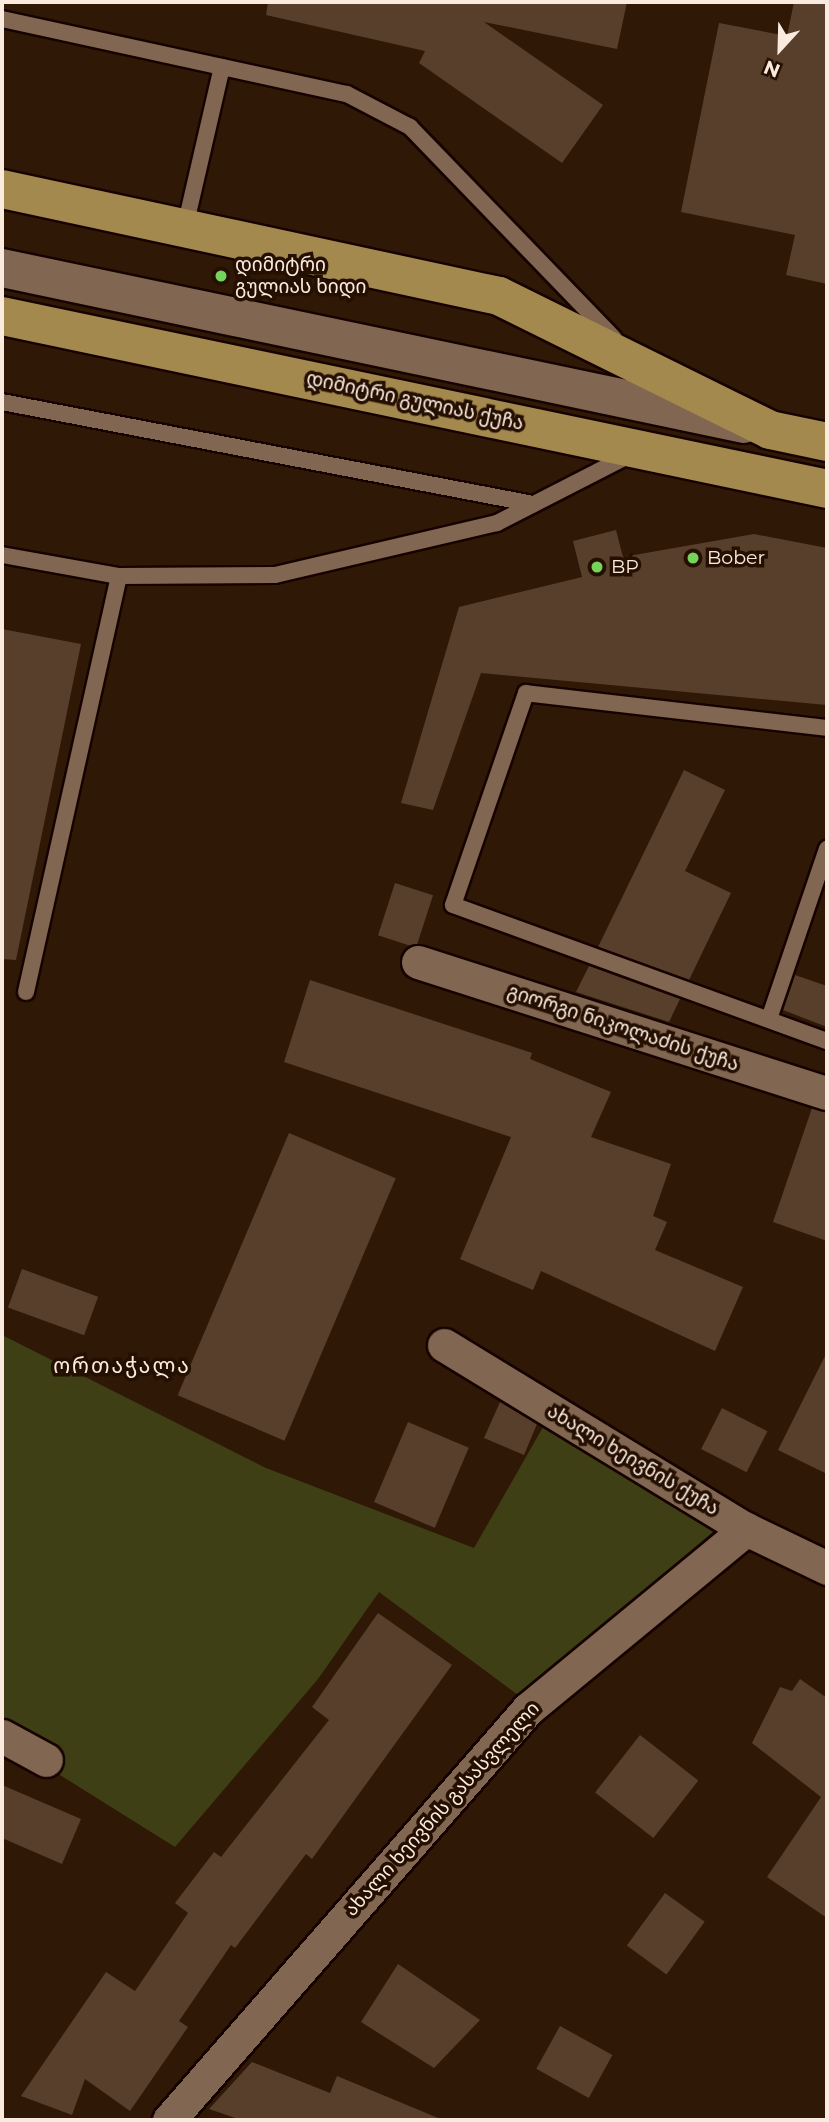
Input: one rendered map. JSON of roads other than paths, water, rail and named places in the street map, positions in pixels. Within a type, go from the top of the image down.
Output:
[{"type":"highway","points":[[2,189],[499,296],[644,365],[770,430],[827,442]]},
{"type":"highway","name":"დიმიტრი გულიას ქუჩა","points":[[2,316],[827,489]]},
{"type":"main road","points":[[2,268],[770,430]]},
{"type":"street","name":"გიორგი ნიკოლაძის ქუჩა","points":[[418,962],[827,1093]]},
{"type":"street","name":"ახალი ხეივნის ქუჩა","points":[[444,1345],[746,1529],[827,1568]]},
{"type":"street","name":"ახალი ხეივნის გასასვლელი","points":[[169,2120],[528,1709],[746,1529]]},
{"type":"street","points":[[2,1735],[46,1760]]},
{"type":"lane","points":[[2,19],[347,94],[410,127],[570,299],[644,365]]},
{"type":"lane","points":[[185,227],[222,67]]},
{"type":"lane","points":[[2,402],[533,504]]},
{"type":"lane","points":[[2,555],[119,576],[275,575],[497,523],[642,449]]},
{"type":"lane","points":[[26,992],[119,576]]},
{"type":"lane","points":[[827,727],[526,693],[453,905],[827,1041]]},
{"type":"lane","points":[[769,1020],[827,849]]},
{"type":"place","name":"დიმიტრი გულიას ხიდი","points":[[221,276]]},
{"type":"place","name":"Bober","points":[[693,558]]},
{"type":"place","name":"BP","points":[[597,567]]},
{"type":"district","name":"ორთაჭალა","points":[[122,1366]]}]
